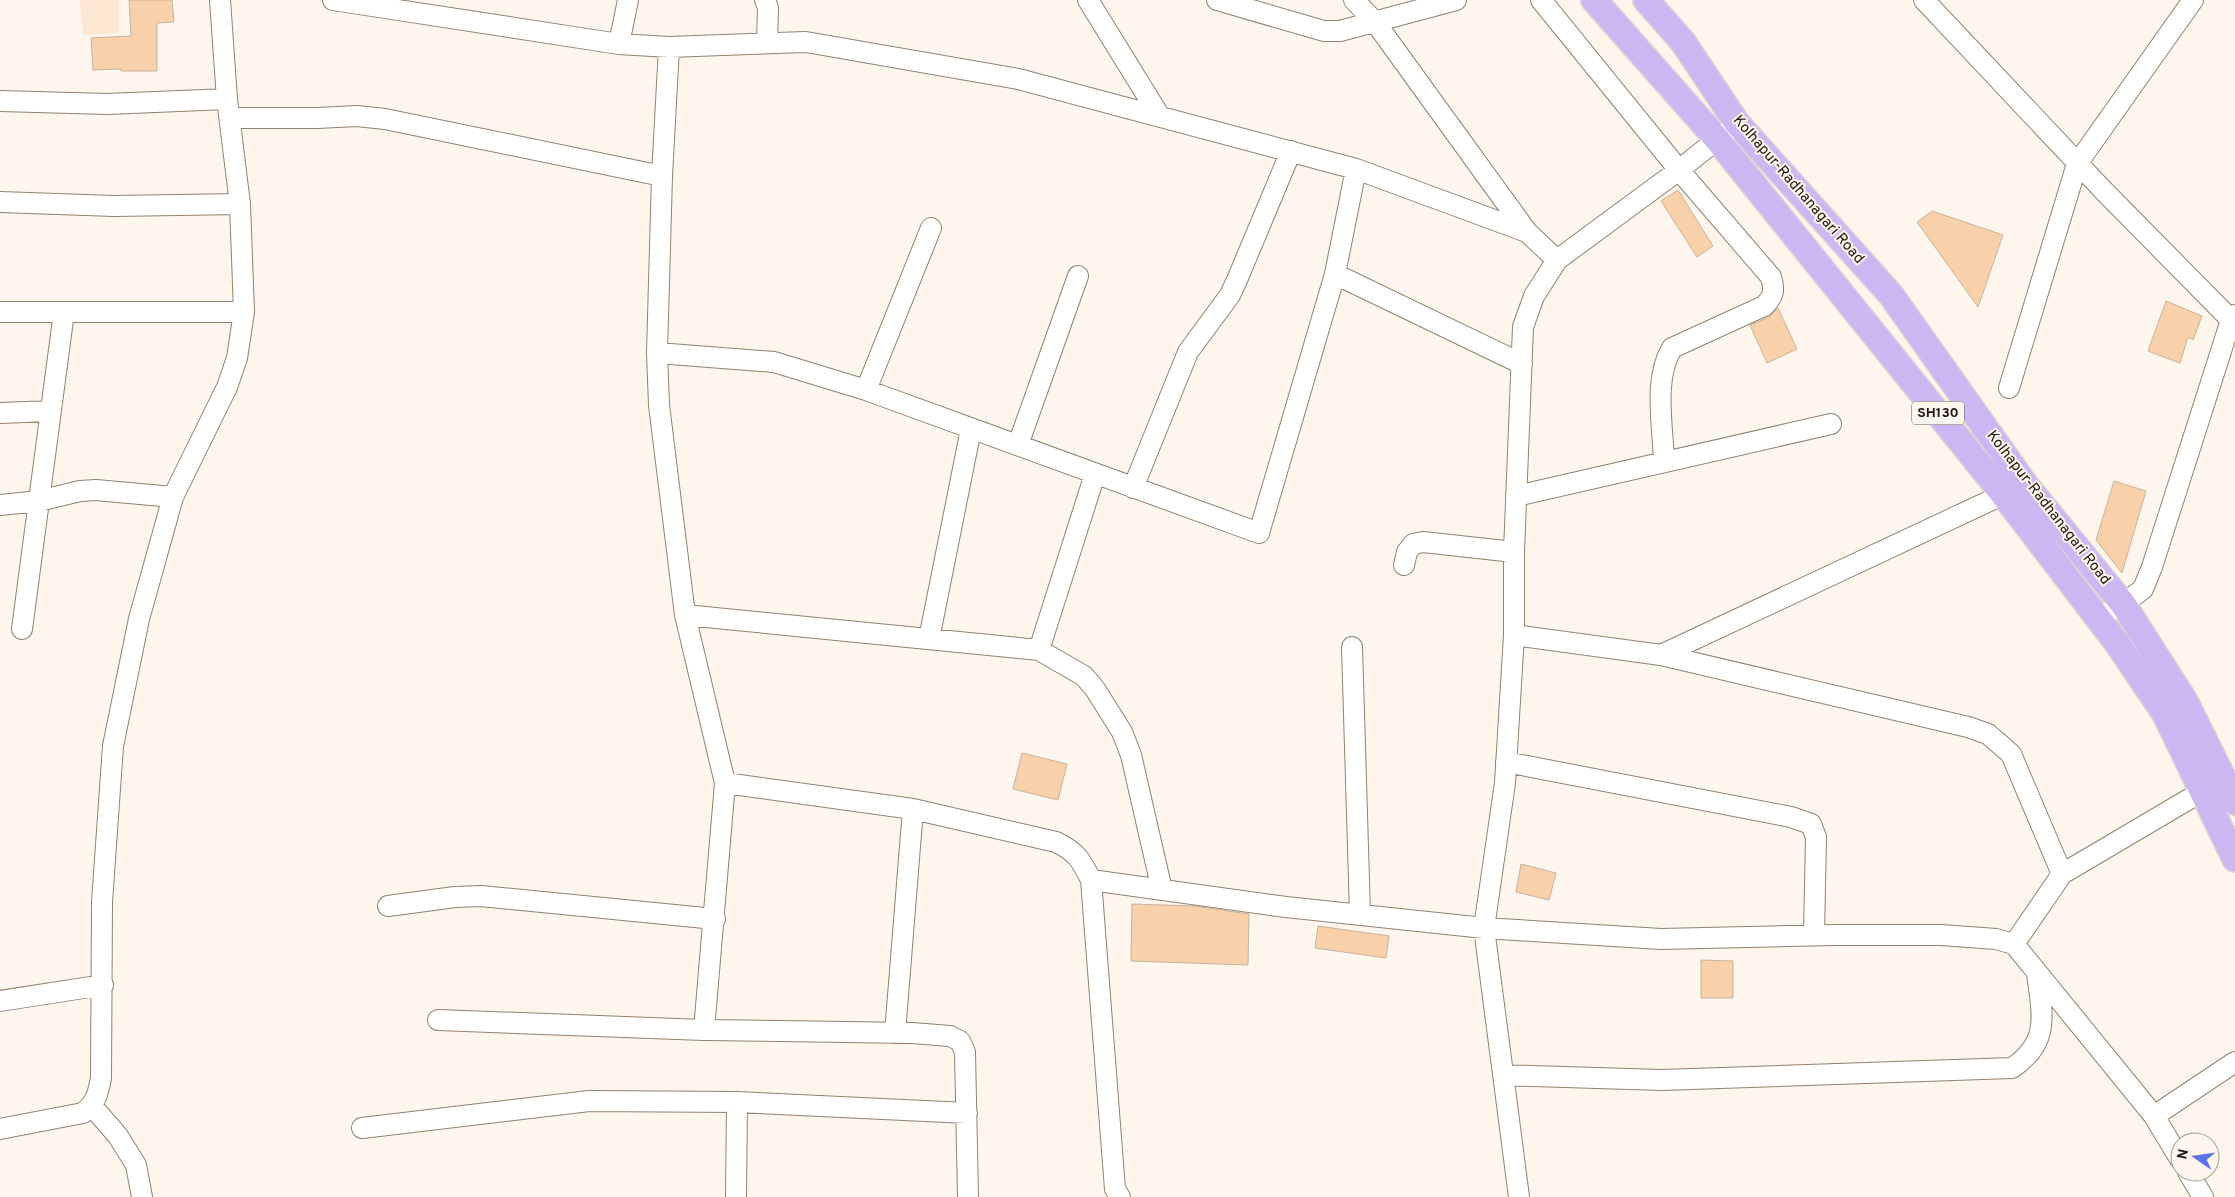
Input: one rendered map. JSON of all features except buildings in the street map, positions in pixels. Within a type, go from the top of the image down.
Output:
[{"type":"main road","name":"SH130","points":[[1594,0],[1718,139],[2003,494],[2098,618],[2135,668],[2165,714],[2201,792],[2235,858]]},
{"type":"main road","name":"Kolhapur-Radhanagari Road","points":[[1646,0],[1683,42],[1737,123],[1891,294],[2025,484],[2123,604],[2185,701],[2230,778],[2235,802]]},
{"type":"street","points":[[0,1129],[83,1113],[92,1106],[98,1095],[102,1078],[102,902],[113,746],[139,619],[173,497],[227,388],[237,358],[244,312],[240,204],[229,108],[220,0]]},
{"type":"street","points":[[333,0],[619,44],[669,47],[806,42],[1018,79],[1356,169],[1527,232]]},
{"type":"street","points":[[619,44],[628,0]]},
{"type":"street","points":[[765,0],[768,8],[767,43]]},
{"type":"street","points":[[1088,0],[1159,115]]},
{"type":"street","points":[[1217,0],[1324,31],[1340,31],[1456,0]]},
{"type":"street","points":[[1354,0],[1375,22],[1527,232],[1557,260]]},
{"type":"street","points":[[1541,0],[1680,170],[1771,277],[1774,288],[1772,297],[1764,306],[1672,348],[1665,360],[1661,376],[1664,462]]},
{"type":"street","points":[[1924,0],[2078,164],[2234,320],[2143,589],[2123,604],[2098,618]]},
{"type":"street","points":[[2009,388],[2078,164],[2193,0]]},
{"type":"street","points":[[669,47],[662,176],[657,353],[659,405],[685,615],[725,783],[715,919],[704,1030]]},
{"type":"street","points":[[0,101],[229,108],[317,118],[357,116],[385,119],[662,176]]},
{"type":"street","points":[[1519,1197],[1484,928],[1506,762],[1514,635],[1514,552],[1523,327],[1534,296],[1557,260],[1680,170],[1737,123]]},
{"type":"street","points":[[1133,488],[1188,352],[1230,295],[1238,280],[1291,151]]},
{"type":"street","points":[[657,353],[774,362],[866,390],[1259,533],[1335,274],[1356,169]]},
{"type":"street","points":[[0,202],[114,206],[240,204]]},
{"type":"street","points":[[866,390],[931,228]]},
{"type":"street","points":[[1335,274],[1522,364]]},
{"type":"street","points":[[1018,445],[1078,276]]},
{"type":"street","points":[[0,312],[244,312]]},
{"type":"street","points":[[22,629],[64,312]]},
{"type":"street","points":[[0,413],[51,411]]},
{"type":"street","points":[[1516,496],[1831,424]]},
{"type":"street","points":[[929,639],[971,428]]},
{"type":"street","points":[[1039,650],[1095,474]]},
{"type":"street","points":[[1661,655],[2025,484]]},
{"type":"street","points":[[0,505],[39,501],[80,491],[96,490],[173,497]]},
{"type":"street","points":[[1404,565],[1407,552],[1413,544],[1422,542],[1514,552]]},
{"type":"street","points":[[685,615],[1039,650],[1084,676],[1096,689],[1122,732],[1131,755],[1162,890]]},
{"type":"street","points":[[1514,635],[1661,655],[1968,727],[1988,734],[2011,754],[2062,874]]},
{"type":"street","points":[[1352,647],[1360,914]]},
{"type":"street","points":[[1506,762],[1791,818],[1811,824],[1816,837],[1814,935]]},
{"type":"street","points":[[725,783],[913,809],[1056,842],[1070,848],[1081,859],[1091,880],[1115,1189],[1120,1197]]},
{"type":"street","points":[[2014,944],[2062,874],[2201,792]]},
{"type":"street","points":[[895,1033],[913,809]]},
{"type":"street","points":[[1091,880],[1286,907],[1484,928],[1661,939],[1814,935],[1941,935],[1996,939],[2014,944],[2154,1116],[2170,1142]]},
{"type":"street","points":[[388,906],[455,897],[482,896],[715,919]]},
{"type":"street","points":[[1503,1075],[1662,1080],[2012,1068],[2031,1051],[2042,1031],[2037,973]]},
{"type":"street","points":[[0,1001],[103,985]]},
{"type":"street","points":[[438,1020],[704,1030],[895,1033],[950,1036],[960,1041],[965,1052],[967,1071],[968,1197]]},
{"type":"street","points":[[2154,1116],[2235,1062]]},
{"type":"street","points":[[362,1128],[589,1101],[736,1102],[967,1113]]},
{"type":"street","points":[[736,1102],[736,1197]]},
{"type":"street","points":[[92,1106],[118,1136],[136,1165],[142,1197]]},
{"type":"street","points":[[2194,1182],[2204,1197]]},
{"type":"shaded area","points":[[80,0],[119,0],[119,33],[83,35]]}]
